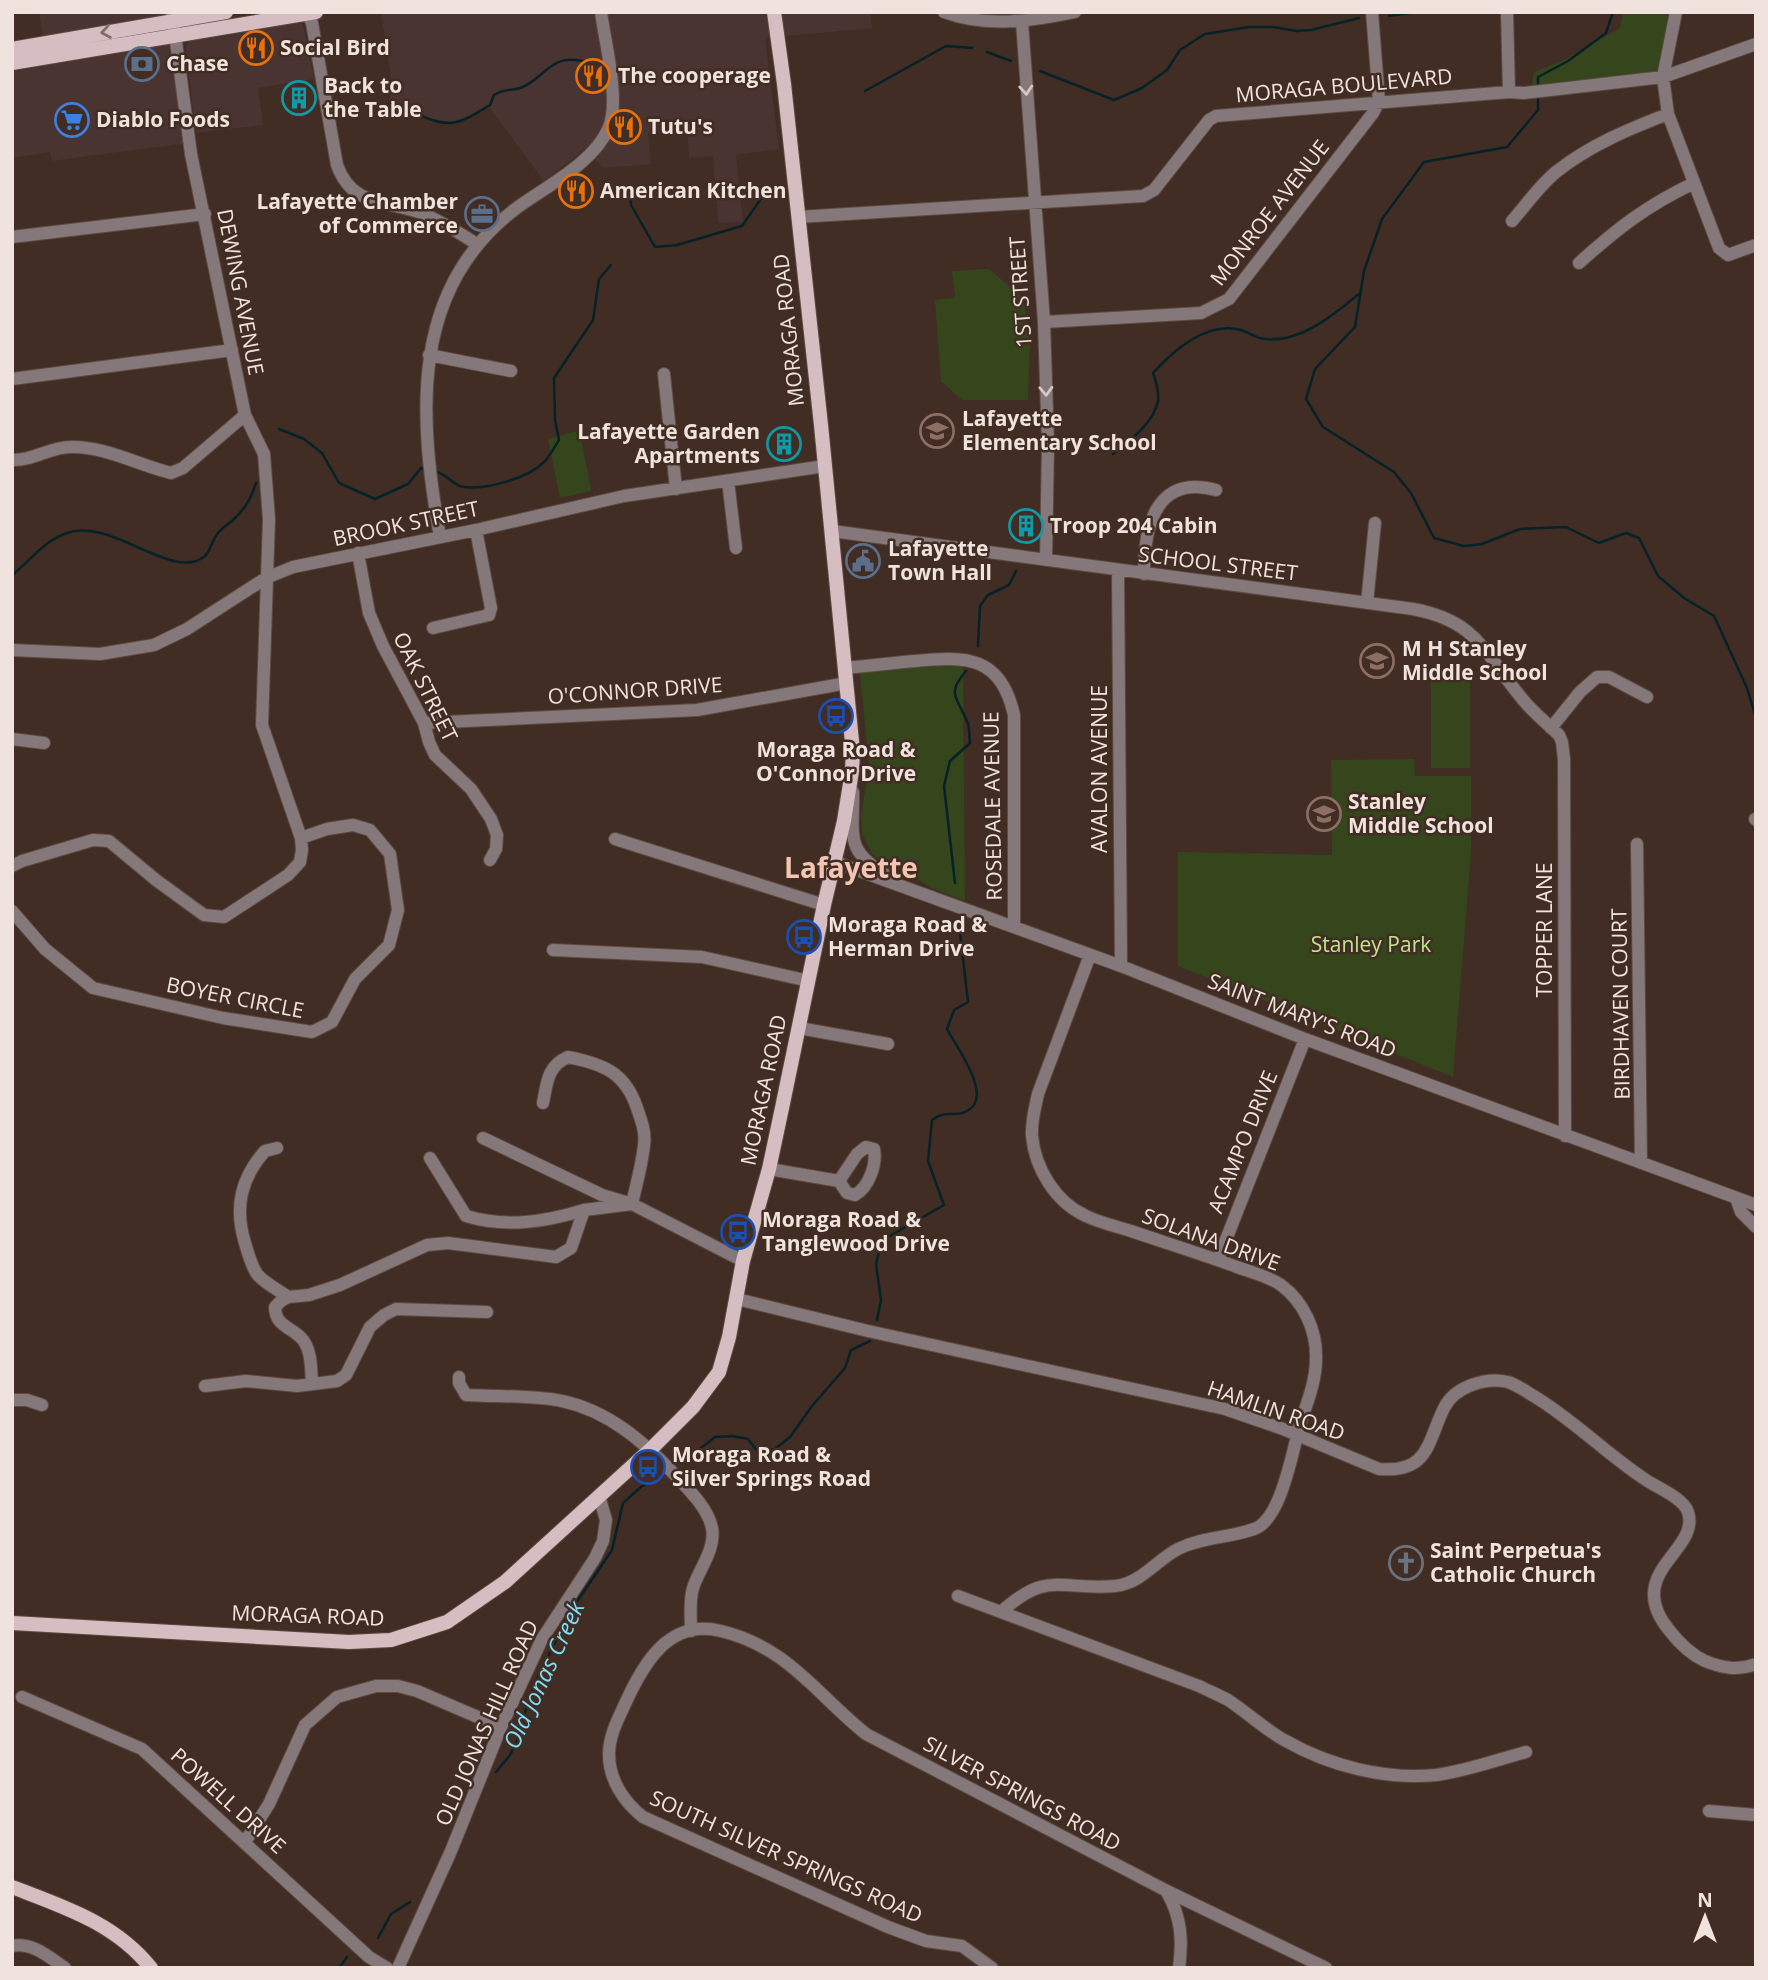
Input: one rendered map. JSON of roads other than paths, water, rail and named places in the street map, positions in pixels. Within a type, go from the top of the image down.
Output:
[{"type":"main road","name":"MORAGA ROAD","points":[[12,1623],[349,1642],[391,1640],[446,1622],[505,1582],[651,1449],[693,1407],[719,1372],[729,1337],[743,1261],[769,1169],[835,862],[853,752],[832,531],[774,12]]},
{"type":"main road","points":[[12,49],[223,13]]},
{"type":"main road","points":[[12,64],[132,43],[173,23],[310,13]]},
{"type":"main road","points":[[12,1887],[106,1926],[136,1950],[151,1968]]},
{"type":"street","points":[[440,537],[430,479],[425,415],[429,355],[436,325],[449,289],[478,245],[506,217],[584,160],[606,134],[612,116],[613,99],[600,12]]},
{"type":"street","points":[[944,12],[979,20],[1021,22],[1075,12]]},
{"type":"street","points":[[1372,12],[1379,101]]},
{"type":"street","points":[[1507,12],[1509,92]]},
{"type":"street","points":[[1675,12],[1663,77],[1668,114],[1720,248],[1728,254],[1756,245]]},
{"type":"street","points":[[310,13],[342,180],[363,197],[432,218],[478,245]]},
{"type":"street","name":"1ST STREET","points":[[1021,22],[1044,322],[1048,443],[1046,559]]},
{"type":"street","name":"DEWING AVENUE","points":[[173,23],[191,154],[245,415],[264,454],[269,519],[261,725],[301,838]]},
{"type":"street","name":"MORAGA BOULEVARD","points":[[798,217],[1035,204],[1150,194],[1209,120],[1216,116],[1379,101],[1524,93],[1663,77],[1756,44]]},
{"type":"street","name":"MONROE AVENUE","points":[[1044,322],[1201,313],[1229,299],[1373,113],[1379,101]]},
{"type":"street","points":[[1512,221],[1555,173],[1623,131],[1668,114]]},
{"type":"street","points":[[1579,264],[1635,215],[1694,183]]},
{"type":"street","points":[[12,237],[205,214]]},
{"type":"street","points":[[12,379],[232,350]]},
{"type":"street","points":[[429,355],[511,371]]},
{"type":"street","points":[[664,374],[676,489]]},
{"type":"street","points":[[12,460],[24,460],[70,447],[98,449],[171,473],[183,468],[245,415]]},
{"type":"street","name":"BROOK STREET","points":[[12,650],[100,654],[154,645],[187,629],[266,578],[293,567],[476,530],[565,508],[825,466]]},
{"type":"street","points":[[728,481],[736,548]]},
{"type":"street","points":[[1144,574],[1152,517],[1164,497],[1186,486],[1216,490]]},
{"type":"street","points":[[1367,603],[1375,523]]},
{"type":"street","points":[[433,628],[489,615],[491,608],[476,530]]},
{"type":"street","name":"SCHOOL STREET","points":[[832,531],[1434,613],[1460,625],[1478,639],[1522,700],[1551,727]]},
{"type":"street","name":"OAK STREET","points":[[358,553],[369,613],[383,646],[424,723],[435,755],[471,789],[491,819],[497,835],[496,849],[490,860]]},
{"type":"street","points":[[268,554],[293,567]]},
{"type":"street","name":"AVALON AVENUE","points":[[1118,571],[1121,966]]},
{"type":"street","name":"ROSEDALE AVENUE","points":[[845,668],[950,657],[970,659],[983,664],[1003,685],[1014,715],[1014,928]]},
{"type":"street","points":[[1551,727],[1580,692],[1597,677],[1609,677],[1647,697]]},
{"type":"street","name":"O'CONNOR DRIVE","points":[[424,723],[697,710],[847,683]]},
{"type":"street","name":"TOPPER LANE","points":[[1551,727],[1562,742],[1564,759],[1565,1136]]},
{"type":"street","points":[[12,739],[44,743]]},
{"type":"street","points":[[852,771],[856,849],[863,860],[910,890]]},
{"type":"street","name":"BOYER CIRCLE","points":[[12,911],[44,948],[93,988],[223,1018],[312,1032],[332,1022],[355,979],[389,945],[398,910],[390,854],[370,830],[353,825],[327,829],[301,838]]},
{"type":"street","points":[[12,866],[93,840],[109,841],[204,915],[224,917],[288,875],[300,862],[301,838]]},
{"type":"street","points":[[615,839],[824,905]]},
{"type":"street","name":"BIRDHAVEN COURT","points":[[1637,844],[1642,1163]]},
{"type":"street","name":"SAINT MARY'S ROAD","points":[[835,862],[1121,966],[1305,1039],[1756,1205]]},
{"type":"street","points":[[552,950],[690,956],[809,981]]},
{"type":"street","name":"SOLANA DRIVE","points":[[1001,1612],[1016,1599],[1036,1588],[1054,1584],[1119,1586],[1140,1578],[1176,1550],[1197,1541],[1257,1529],[1267,1522],[1279,1499],[1313,1383],[1315,1339],[1308,1318],[1299,1303],[1279,1284],[1218,1260],[1086,1216],[1061,1199],[1047,1181],[1037,1161],[1032,1135],[1038,1094],[1090,955]]},
{"type":"street","points":[[799,1028],[888,1044]]},
{"type":"street","name":"ACAMPO DRIVE","points":[[1218,1260],[1305,1039]]},
{"type":"street","points":[[543,1104],[552,1067],[568,1057],[601,1064],[630,1088],[643,1125],[645,1144],[632,1204]]},
{"type":"street","points":[[483,1138],[602,1195],[632,1204],[743,1261]]},
{"type":"street","points":[[276,1148],[265,1151],[246,1178],[240,1196],[239,1218],[249,1256],[258,1275],[288,1297]]},
{"type":"street","points":[[430,1158],[466,1216],[489,1223],[552,1220],[584,1210],[632,1204]]},
{"type":"street","points":[[769,1169],[839,1181]]},
{"type":"street","points":[[1736,1198],[1741,1212],[1756,1227]]},
{"type":"street","points":[[312,1384],[309,1352],[303,1339],[279,1322],[275,1315],[275,1307],[281,1301],[340,1285],[427,1245],[448,1243],[556,1257],[571,1248],[584,1210]]},
{"type":"street","name":"HAMLIN ROAD","points":[[737,1299],[868,1331],[1225,1409],[1379,1469],[1402,1469],[1415,1465],[1431,1445],[1445,1407],[1459,1392],[1479,1382],[1494,1380],[1511,1383],[1554,1407],[1626,1467],[1684,1505],[1689,1520],[1686,1532],[1659,1572],[1652,1595],[1655,1608],[1679,1643],[1697,1657],[1719,1667],[1731,1669],[1756,1664]]},
{"type":"street","points":[[205,1386],[246,1381],[297,1386],[337,1381],[346,1375],[370,1327],[396,1308],[487,1312]]},
{"type":"street","points":[[459,1377],[459,1383],[466,1395],[560,1401],[590,1409],[608,1418],[651,1449],[685,1486],[706,1512],[712,1527],[712,1542],[693,1590],[691,1630]]},
{"type":"street","points":[[12,1400],[27,1400],[42,1405]]},
{"type":"street","name":"OLD JONAS HILL ROAD","points":[[398,1968],[451,1850],[501,1727],[542,1639],[595,1558],[603,1541],[606,1520],[599,1496]]},
{"type":"street","points":[[958,1596],[1199,1686],[1228,1700],[1286,1742],[1356,1769],[1390,1774],[1435,1775],[1460,1771],[1526,1752]]},
{"type":"street","name":"SILVER SPRINGS ROAD","points":[[691,1630],[719,1630],[746,1638],[786,1660],[841,1714],[866,1734],[1167,1891],[1326,1968]]},
{"type":"street","name":"SOUTH SILVER SPRINGS ROAD","points":[[691,1630],[674,1637],[646,1662],[613,1731],[609,1754],[613,1776],[630,1807],[643,1817],[888,1927],[926,1941],[962,1946],[992,1968]]},
{"type":"street","points":[[245,1842],[269,1804],[305,1726],[337,1697],[376,1686],[398,1686],[417,1691],[501,1727]]},
{"type":"street","name":"POWELL DRIVE","points":[[22,1697],[142,1749],[369,1957],[387,1968]]},
{"type":"street","points":[[1709,1811],[1756,1815]]},
{"type":"street","points":[[1167,1891],[1176,1908],[1180,1924],[1182,1946],[1179,1968]]},
{"type":"street","points":[[12,1946],[37,1949],[65,1968]]},
{"type":"waterway","points":[[1389,16],[1416,12]]},
{"type":"waterway","points":[[1538,87],[1538,77],[1568,61],[1606,33],[1613,12]]},
{"type":"waterway","points":[[1040,71],[1114,100],[1142,88],[1167,70],[1180,50],[1205,34],[1249,27],[1311,30],[1359,18]]},
{"type":"waterway","points":[[865,91],[946,46],[972,48]]},
{"type":"waterway","points":[[987,52],[1011,61]]},
{"type":"waterway","points":[[378,105],[397,106],[440,122],[454,123],[490,105],[494,95],[520,88],[560,62],[594,62]]},
{"type":"waterway","points":[[1538,97],[1538,110],[1507,147],[1424,162],[1382,219],[1364,271],[1355,327],[1315,369],[1306,399],[1323,427],[1394,472],[1411,493],[1434,538],[1464,546],[1482,544],[1520,529],[1566,527],[1599,543],[1626,533],[1639,538],[1658,576],[1684,598],[1714,616],[1747,688],[1756,718]]},
{"type":"waterway","points":[[630,191],[631,205],[655,247],[677,245],[742,226],[765,193]]},
{"type":"waterway","points":[[437,472],[460,486],[480,487],[527,474],[545,461],[559,440],[555,420],[554,378],[593,320],[599,279],[611,265]]},
{"type":"waterway","name":"Old Jonas Creek","points":[[1113,454],[1152,417],[1158,401],[1153,373],[1181,347],[1204,334],[1228,328],[1263,339],[1292,336],[1304,332],[1340,310],[1360,293]]},
{"type":"waterway","points":[[279,429],[304,439],[322,453],[339,483],[375,499],[408,484],[421,468],[427,470]]},
{"type":"waterway","points":[[12,575],[59,536],[85,531],[122,540],[176,562],[192,562],[205,556],[218,533],[242,511],[256,483]]},
{"type":"waterway","name":"Old Jonas Creek","points":[[978,646],[980,606],[988,595],[1009,585],[1016,571]]},
{"type":"waterway","name":"Old Jonas Creek","points":[[955,883],[944,786],[950,761],[970,743],[968,723],[955,696],[956,685],[966,671]]},
{"type":"waterway","name":"Old Jonas Creek","points":[[877,1320],[881,1300],[876,1264],[880,1248],[888,1237],[944,1205],[928,1161],[932,1120],[942,1115],[967,1111],[975,1104],[977,1095],[970,1071],[947,1029],[954,1010],[968,1002],[959,924]]},
{"type":"waterway","name":"Old Jonas Creek","points":[[696,1452],[715,1437],[732,1436],[748,1439],[758,1452],[775,1449],[790,1437],[812,1406],[845,1368],[851,1350],[870,1341]]},
{"type":"waterway","name":"Old Jonas Creek","points":[[496,1772],[510,1755],[518,1739],[534,1686],[568,1615],[612,1550],[623,1503],[641,1487],[658,1477]]},
{"type":"waterway","name":"Old Jonas Creek","points":[[378,1938],[391,1914],[410,1902]]},
{"type":"waterway","name":"Old Jonas Creek","points":[[339,1968],[347,1957]]},
{"type":"place","name":"Social Bird","points":[[256,48]]},
{"type":"place","name":"Chase","points":[[142,64]]},
{"type":"place","name":"The cooperage","points":[[593,76]]},
{"type":"place","name":"Back to the Table","points":[[299,98]]},
{"type":"place","name":"Diablo Foods","points":[[72,120]]},
{"type":"place","name":"Tutu's","points":[[624,127]]},
{"type":"place","name":"American Kitchen","points":[[576,191]]},
{"type":"place","name":"Lafayette Chamber of Commerce","points":[[482,214]]},
{"type":"place","name":"Lafayette Elementary School","points":[[937,431]]},
{"type":"place","name":"Lafayette Garden Apartments","points":[[784,444]]},
{"type":"place","name":"Troop 204 Cabin","points":[[1026,526]]},
{"type":"place","name":"Lafayette Town Hall","points":[[863,561]]},
{"type":"place","name":"M H Stanley Middle School","points":[[1377,661]]},
{"type":"place","name":"Moraga Road & O'Connor Drive","points":[[836,716]]},
{"type":"place","name":"Stanley Middle School","points":[[1324,814]]},
{"type":"place","name":"Moraga Road & Herman Drive","points":[[804,937]]},
{"type":"place","name":"Moraga Road & Tanglewood Drive","points":[[738,1232]]},
{"type":"place","name":"Moraga Road & Silver Springs Road","points":[[648,1467]]},
{"type":"place","name":"Saint Perpetua's Catholic Church","points":[[1406,1563]]},
{"type":"district","name":"Lafayette","points":[[851,868]]},
{"type":"park label","name":"Stanley Park","points":[[1371,945]]}]
